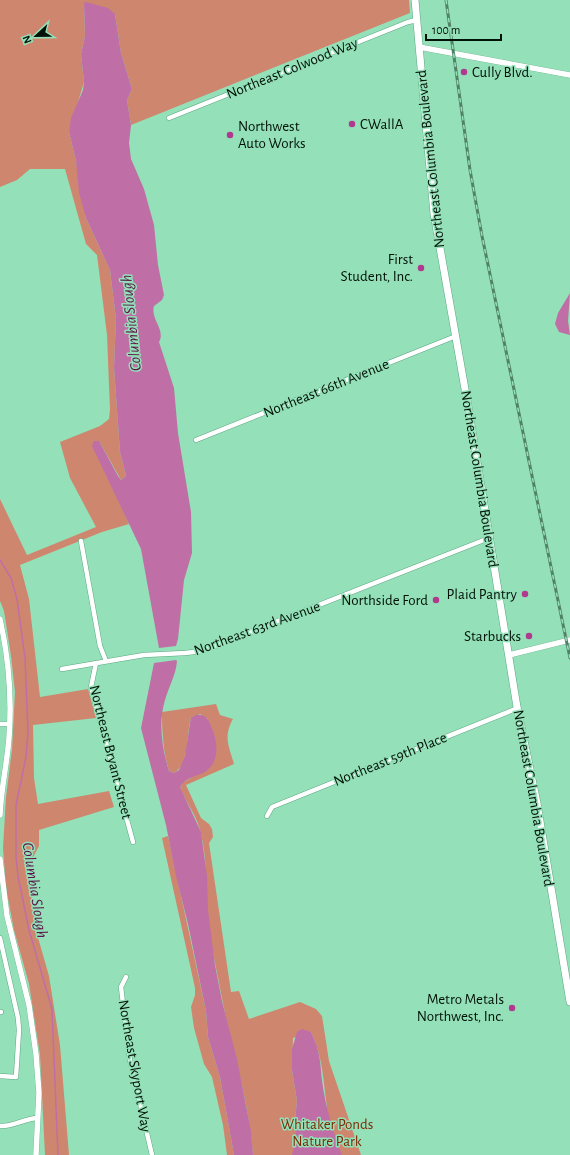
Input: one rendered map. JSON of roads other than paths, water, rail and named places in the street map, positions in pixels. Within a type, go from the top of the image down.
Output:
[{"type":"main road","name":"Northeast Columbia Boulevard","points":[[415,0],[432,201],[518,708],[537,803],[570,1002]]},
{"type":"street","name":"Northeast Colwood Way","points":[[169,118],[408,22],[417,20]]},
{"type":"street","points":[[419,47],[570,74]]},
{"type":"street","name":"Northeast 66th Avenue","points":[[196,440],[456,336]]},
{"type":"street","name":"Northeast 63rd Avenue","points":[[62,669],[144,655],[202,651],[489,538]]},
{"type":"street","name":"Northeast Bryant Street","points":[[81,541],[100,646],[106,661]]},
{"type":"street","points":[[0,619],[9,671],[10,724],[0,814]]},
{"type":"street","points":[[509,655],[570,640]]},
{"type":"street","name":"Northeast Bryant Street","points":[[96,663],[92,687],[133,842]]},
{"type":"street","name":"Northeast 59th Place","points":[[267,816],[272,807],[518,708]]},
{"type":"street","points":[[0,724],[10,724]]},
{"type":"street","points":[[0,859],[7,916],[31,1017],[38,1073],[36,1155]]},
{"type":"street","points":[[0,938],[18,1018],[19,1030],[16,1077],[0,1076]]},
{"type":"street","name":"Northeast Skyport Way","points":[[126,977],[121,987],[130,1060],[152,1155]]},
{"type":"street","points":[[0,1126],[22,1122],[27,1118],[38,1118]]},
{"type":"water","points":[[86,2],[108,8],[115,14],[121,53],[132,89],[127,100],[131,125],[129,143],[131,159],[144,189],[154,225],[158,265],[164,295],[162,300],[154,306],[153,311],[161,333],[159,342],[174,388],[178,433],[191,512],[192,553],[184,580],[176,646],[159,648],[141,549],[92,446],[94,441],[99,441],[121,480],[126,476],[120,452],[114,367],[116,319],[110,270],[86,218],[79,193],[76,161],[69,132],[71,118],[83,90],[84,82],[81,54],[85,36],[84,3]]},
{"type":"water","points":[[570,293],[568,321],[570,335],[559,332],[555,324],[558,313]]},
{"type":"water","points":[[176,660],[175,671],[165,700],[161,727],[164,753],[169,771],[174,773],[179,770],[185,756],[191,718],[196,715],[204,716],[210,723],[216,745],[215,758],[209,769],[187,780],[180,787],[201,832],[207,876],[208,910],[215,965],[222,1001],[237,1059],[251,1131],[253,1155],[234,1155],[220,1077],[208,1037],[206,1011],[188,924],[176,876],[166,825],[141,728],[154,663]]},
{"type":"water","points":[[302,1029],[311,1032],[316,1045],[319,1055],[327,1109],[342,1155],[292,1155],[296,1139],[295,1120],[297,1101],[292,1070],[292,1049],[297,1032]]},
{"type":"waterway","name":"Columbia Slough","points":[[0,560],[11,578],[17,599],[25,658],[28,732],[26,757],[16,805],[16,857],[18,876],[29,930],[52,1009],[58,1155]]},
{"type":"railway","points":[[446,0],[470,170],[482,236],[570,658]]},
{"type":"place","name":"Cully Blvd.","points":[[464,72]]},
{"type":"place","name":"CWallA","points":[[352,124]]},
{"type":"place","name":"Northwest Auto Works","points":[[230,135]]},
{"type":"place","name":"First Student, Inc.","points":[[421,268]]},
{"type":"place","name":"Plaid Pantry","points":[[525,594]]},
{"type":"place","name":"Northside Ford","points":[[436,600]]},
{"type":"place","name":"Starbucks","points":[[529,636]]},
{"type":"place","name":"Metro Metals Northwest, Inc.","points":[[512,1008]]},
{"type":"park label","name":"Whitaker Ponds Nature Park","points":[[327,1132]]}]
